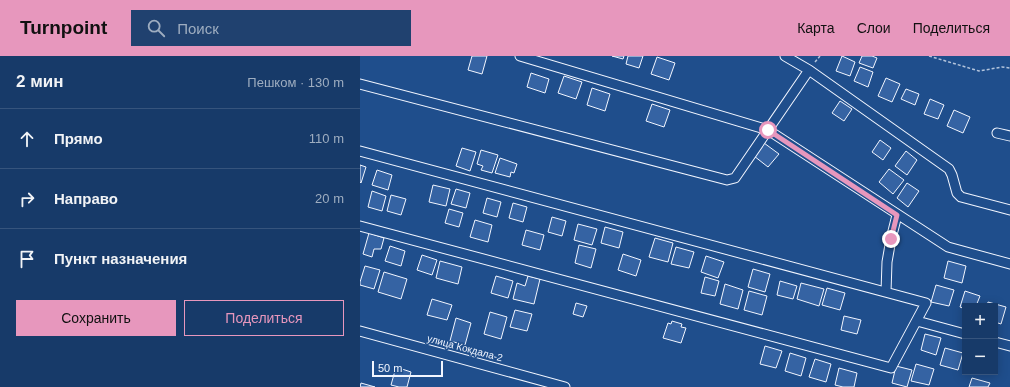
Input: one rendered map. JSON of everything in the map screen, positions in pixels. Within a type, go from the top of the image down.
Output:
[{"type":"street","points":[[520,56],[768,130],[948,247],[1010,264]]},
{"type":"street","points":[[785,56],[809,70],[949,169],[957,193],[961,197],[1010,210]]},
{"type":"street","points":[[360,84],[727,180],[735,178],[809,70]]},
{"type":"street","points":[[998,133],[1010,136]]},
{"type":"street","points":[[360,151],[926,303],[891,368],[360,226]]},
{"type":"street","points":[[886,292],[887,262],[897,215]]},
{"type":"street","points":[[917,321],[962,333]]},
{"type":"street","name":"улица Кокдала-2","points":[[360,331],[565,387]]},
{"type":"street","points":[[998,343],[1010,346]]},
{"type":"path","points":[[929,56],[979,71],[1002,67],[1010,68]]},
{"type":"building","points":[[472,56],[487,56],[482,74],[468,70]]},
{"type":"building","points":[[612,56],[624,56],[623,59]]},
{"type":"building","points":[[628,56],[643,56],[639,68],[626,64]]},
{"type":"building","points":[[842,56],[855,62],[850,76],[836,71]]},
{"type":"building","points":[[862,56],[872,56],[877,58],[873,68],[859,63]]},
{"type":"building","points":[[657,57],[675,63],[669,80],[651,74]]},
{"type":"building","points":[[860,67],[873,72],[868,87],[854,81]]},
{"type":"building","points":[[531,73],[549,79],[545,93],[527,87]]},
{"type":"building","points":[[564,76],[582,82],[576,99],[558,93]]},
{"type":"building","points":[[886,78],[900,84],[892,102],[878,96]]},
{"type":"building","points":[[592,88],[610,94],[605,111],[587,105]]},
{"type":"building","points":[[906,89],[919,94],[915,105],[901,99]]},
{"type":"building","points":[[930,99],[944,105],[938,119],[924,114]]},
{"type":"building","points":[[840,101],[852,109],[844,121],[832,113]]},
{"type":"building","points":[[652,104],[670,110],[664,127],[646,121]]},
{"type":"building","points":[[954,110],[970,117],[963,133],[947,126]]},
{"type":"building","points":[[880,140],[891,148],[883,160],[872,152]]},
{"type":"building","points":[[764,143],[779,154],[768,167],[754,156]]},
{"type":"building","points":[[462,148],[476,152],[470,171],[456,166]]},
{"type":"building","points":[[481,150],[498,155],[492,173],[481,170],[483,166],[477,164]]},
{"type":"building","points":[[906,151],[917,160],[907,175],[895,166]]},
{"type":"building","points":[[500,158],[517,164],[514,173],[511,172],[510,177],[495,173]]},
{"type":"building","points":[[360,165],[366,167],[361,183],[360,182]]},
{"type":"building","points":[[889,169],[904,180],[893,194],[879,182]]},
{"type":"building","points":[[377,170],[392,175],[388,190],[372,185]]},
{"type":"building","points":[[907,183],[919,191],[908,207],[897,198]]},
{"type":"building","points":[[433,185],[450,189],[446,206],[429,202]]},
{"type":"building","points":[[456,189],[470,193],[466,208],[451,204]]},
{"type":"building","points":[[372,191],[386,196],[382,211],[368,207]]},
{"type":"building","points":[[391,195],[406,199],[401,215],[387,211]]},
{"type":"building","points":[[487,198],[501,202],[497,217],[483,213]]},
{"type":"building","points":[[513,203],[527,207],[523,222],[509,218]]},
{"type":"building","points":[[449,209],[463,213],[459,227],[445,223]]},
{"type":"building","points":[[552,217],[566,221],[562,236],[548,232]]},
{"type":"building","points":[[475,220],[492,225],[488,242],[470,237]]},
{"type":"building","points":[[578,224],[597,229],[592,245],[574,240]]},
{"type":"building","points":[[605,227],[623,232],[619,248],[601,243]]},
{"type":"building","points":[[526,230],[544,235],[540,250],[522,245]]},
{"type":"building","points":[[369,233],[384,238],[381,249],[374,249],[372,257],[363,254]]},
{"type":"building","points":[[655,238],[673,243],[668,262],[649,257]]},
{"type":"building","points":[[579,245],[596,249],[591,268],[575,263]]},
{"type":"building","points":[[390,246],[405,251],[401,266],[385,261]]},
{"type":"building","points":[[676,247],[694,252],[689,268],[671,264]]},
{"type":"building","points":[[623,254],[641,260],[636,276],[618,270]]},
{"type":"building","points":[[422,255],[437,260],[432,275],[417,270]]},
{"type":"building","points":[[706,256],[724,262],[718,278],[701,272]]},
{"type":"building","points":[[440,261],[462,267],[458,284],[436,278]]},
{"type":"building","points":[[948,261],[966,266],[962,283],[944,278]]},
{"type":"building","points":[[365,266],[380,270],[374,289],[360,285]]},
{"type":"building","points":[[753,269],[770,274],[765,292],[748,287]]},
{"type":"building","points":[[384,272],[407,279],[401,299],[378,292]]},
{"type":"building","points":[[496,276],[513,281],[508,298],[491,293]]},
{"type":"building","points":[[528,276],[540,279],[534,304],[513,299],[517,283],[525,286]]},
{"type":"building","points":[[705,277],[719,281],[715,296],[701,293]]},
{"type":"building","points":[[780,281],[797,286],[793,299],[777,295]]},
{"type":"building","points":[[801,283],[824,289],[819,306],[797,299]]},
{"type":"building","points":[[725,284],[743,290],[738,309],[720,304]]},
{"type":"building","points":[[936,285],[954,290],[949,306],[931,302]]},
{"type":"building","points":[[827,288],[845,293],[840,310],[822,305]]},
{"type":"building","points":[[749,291],[767,296],[762,315],[744,310]]},
{"type":"building","points":[[965,291],[980,296],[977,303],[962,303],[962,308],[960,307]]},
{"type":"building","points":[[432,299],[452,305],[447,320],[427,315]]},
{"type":"building","points":[[576,303],[587,306],[583,317],[573,314]]},
{"type":"building","points":[[998,305],[1006,307],[1001,324],[998,323]]},
{"type":"building","points":[[515,310],[532,314],[527,331],[510,327]]},
{"type":"building","points":[[490,312],[507,317],[501,339],[484,334]]},
{"type":"building","points":[[844,316],[861,320],[857,334],[841,330]]},
{"type":"building","points":[[456,318],[471,323],[465,345],[450,341]]},
{"type":"building","points":[[672,321],[682,324],[681,327],[686,328],[681,343],[663,338],[668,323],[671,324]]},
{"type":"building","points":[[925,334],[941,338],[936,355],[921,350]]},
{"type":"building","points":[[765,346],[782,351],[776,368],[760,364]]},
{"type":"building","points":[[945,348],[962,353],[958,370],[940,365]]},
{"type":"building","points":[[790,353],[806,358],[801,376],[785,371]]},
{"type":"building","points":[[815,359],[831,364],[826,382],[809,377]]},
{"type":"building","points":[[916,364],[934,369],[929,385],[911,381]]},
{"type":"building","points":[[896,366],[912,370],[907,387],[892,383]]},
{"type":"building","points":[[396,367],[411,372],[407,387],[391,385]]},
{"type":"building","points":[[839,368],[857,373],[854,387],[835,385]]},
{"type":"building","points":[[972,378],[990,383],[988,387],[969,387]]},
{"type":"building","points":[[361,383],[375,387],[360,387]]},
{"type":"route","points":[[768,130],[897,215],[891,239]]}]
